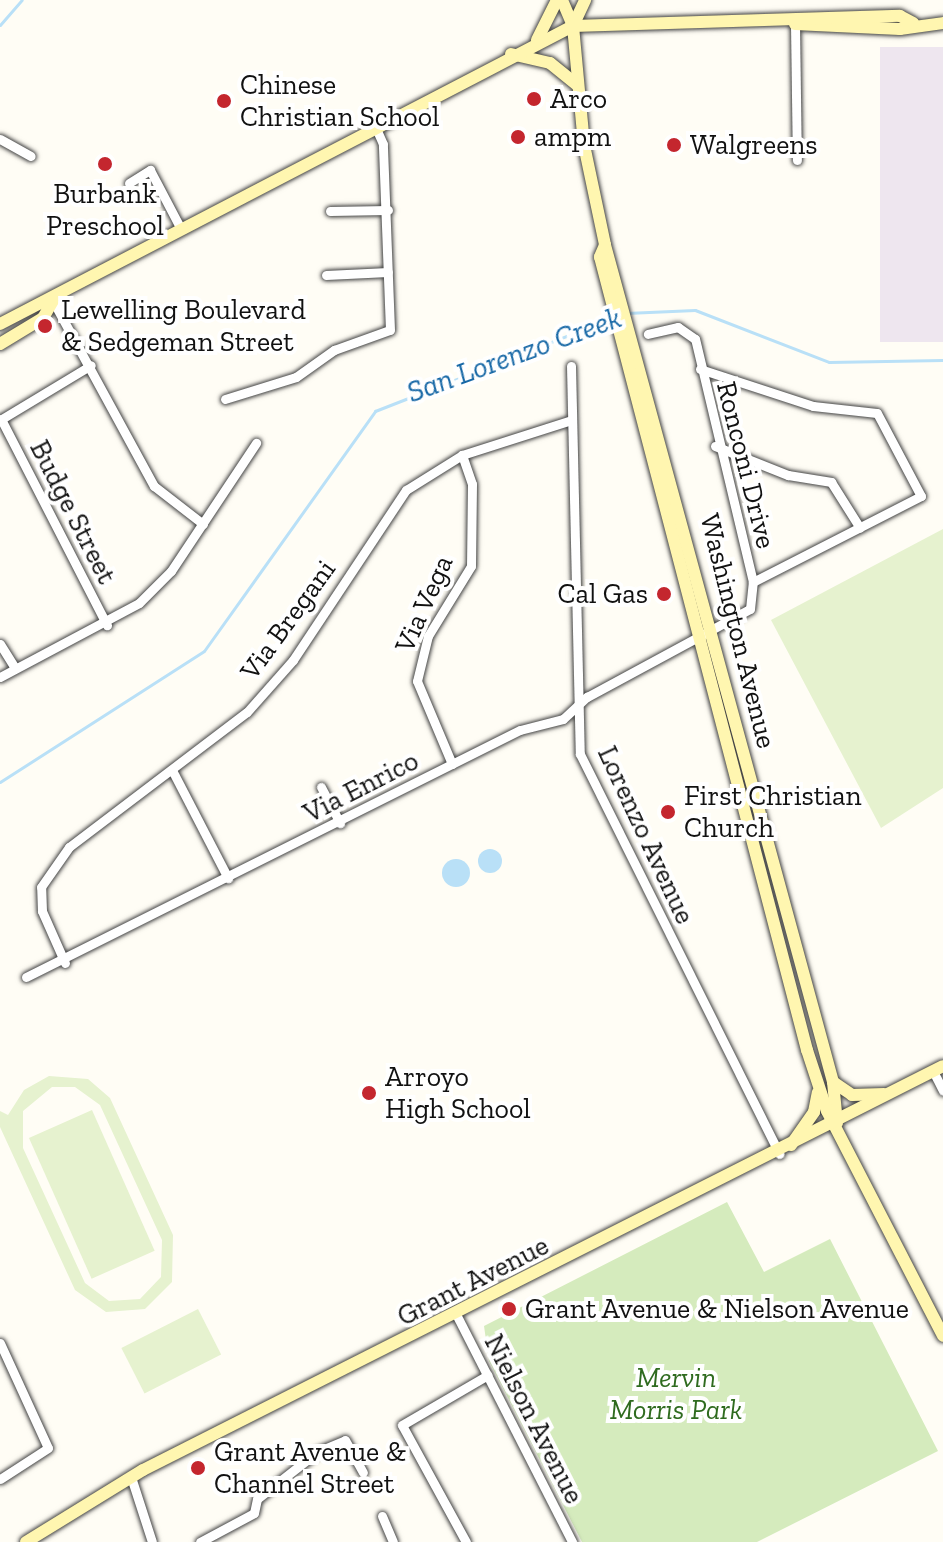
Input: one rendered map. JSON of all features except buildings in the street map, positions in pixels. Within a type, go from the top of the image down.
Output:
[{"type":"main road","name":"Washington Avenue","points":[[559,0],[573,26],[577,85],[605,245],[600,257],[617,298],[712,633],[833,1082],[837,1123]]},
{"type":"main road","points":[[537,40],[559,0]]},
{"type":"main road","name":"Washington Avenue","points":[[573,26],[585,0]]},
{"type":"main road","points":[[0,324],[33,303],[53,301],[181,229],[537,40],[573,26],[795,24],[900,29],[913,23],[943,23]]},
{"type":"main road","points":[[511,54],[550,63],[577,85]]},
{"type":"main road","points":[[0,344],[43,318],[53,301]]},
{"type":"main road","name":"Washington Avenue","points":[[625,328],[699,639],[819,1084],[837,1123]]},
{"type":"main road","name":"Grant Avenue","points":[[26,1542],[131,1477],[783,1152],[938,1068]]},
{"type":"main road","points":[[833,1082],[852,1095],[887,1094]]},
{"type":"main road","points":[[783,1152],[814,1112],[819,1084]]},
{"type":"main road","points":[[837,1123],[943,1336]]},
{"type":"street","points":[[795,24],[797,160]]},
{"type":"street","points":[[225,399],[296,377],[334,350],[390,330],[388,210],[375,126]]},
{"type":"street","points":[[0,139],[31,156]]},
{"type":"street","points":[[129,183],[150,170],[181,229]]},
{"type":"street","points":[[330,211],[388,210]]},
{"type":"street","points":[[326,275],[388,272]]},
{"type":"street","points":[[53,301],[91,365],[154,486],[203,524]]},
{"type":"street","name":"Ronconi Drive","points":[[648,334],[688,328],[700,369],[715,446],[753,582],[750,609],[712,633]]},
{"type":"street","points":[[0,419],[91,365]]},
{"type":"street","name":"Lorenzo Avenue","points":[[571,366],[578,707],[584,768],[783,1152]]},
{"type":"street","points":[[700,369],[813,406],[877,413],[921,496],[753,582]]},
{"type":"street","name":"Budge Street","points":[[0,419],[107,625]]},
{"type":"street","name":"Via Bregani","points":[[65,963],[42,911],[41,887],[69,847],[247,712],[293,660],[406,490],[462,455],[572,420]]},
{"type":"street","points":[[0,677],[107,625],[171,571],[256,443]]},
{"type":"street","points":[[715,446],[788,475],[831,482],[860,528]]},
{"type":"street","name":"Via Vega","points":[[452,764],[417,681],[428,636],[471,566],[472,484],[462,455]]},
{"type":"street","name":"Via Enrico","points":[[26,977],[65,963],[452,764],[578,707],[712,633]]},
{"type":"street","points":[[0,644],[15,668]]},
{"type":"street","points":[[172,770],[228,878]]},
{"type":"street","points":[[321,787],[340,823]]},
{"type":"street","points":[[938,1068],[943,1091]]},
{"type":"street","name":"Nielson Avenue","points":[[457,1316],[572,1542]]},
{"type":"street","points":[[0,1343],[48,1448],[0,1479]]},
{"type":"street","points":[[466,1542],[402,1425],[488,1375]]},
{"type":"street","points":[[200,1542],[254,1513],[257,1499],[317,1452],[345,1440],[363,1472]]},
{"type":"street","points":[[131,1477],[152,1542]]},
{"type":"street","points":[[382,1516],[393,1542]]},
{"type":"shaded area","points":[[880,47],[943,47],[943,342],[880,342]]},
{"type":"green space","points":[[943,529],[943,788],[881,828],[771,620]]},
{"type":"green space","points":[[49,1076],[88,1079],[110,1098],[173,1235],[172,1282],[145,1309],[106,1312],[75,1290],[0,1127],[0,1111],[8,1115],[24,1090]],"holes":[[[52,1087],[75,1087],[100,1105],[162,1240],[161,1277],[140,1299],[109,1301],[85,1283],[23,1148],[23,1111]]]},
{"type":"green space","points":[[92,1110],[155,1251],[92,1279],[29,1138]]},
{"type":"green space","name":"Mervin Morris Park","points":[[727,1202],[764,1272],[830,1239],[938,1451],[757,1542],[582,1542],[489,1361],[484,1326]]},
{"type":"green space","points":[[198,1309],[221,1354],[145,1393],[121,1348]]},
{"type":"water","points":[[490,849],[501,856],[502,861],[495,872],[490,873],[479,866],[478,861],[485,850]]},
{"type":"water","points":[[456,859],[466,863],[470,873],[466,883],[456,887],[446,883],[442,873],[446,863]]},
{"type":"waterway","points":[[0,25],[22,0]]},
{"type":"waterway","name":"San Lorenzo Creek","points":[[626,313],[695,310],[829,362],[943,360]]},
{"type":"waterway","name":"San Lorenzo Creek","points":[[0,782],[204,651],[375,411],[612,318]]},
{"type":"place","name":"Arco","points":[[534,99]]},
{"type":"place","name":"Chinese Christian School","points":[[224,101]]},
{"type":"place","name":"ampm","points":[[518,137]]},
{"type":"place","name":"Walgreens","points":[[674,145]]},
{"type":"place","name":"Burbank Preschool","points":[[105,164]]},
{"type":"place","name":"Lewelling Boulevard & Sedgeman Street","points":[[45,326]]},
{"type":"place","name":"Cal Gas","points":[[664,594]]},
{"type":"place","name":"First Christian Church","points":[[668,812]]},
{"type":"place","name":"Arroyo High School","points":[[369,1093]]},
{"type":"place","name":"Grant Avenue & Nielson Avenue","points":[[509,1309]]},
{"type":"place","name":"Grant Avenue & Channel Street","points":[[198,1468]]}]
